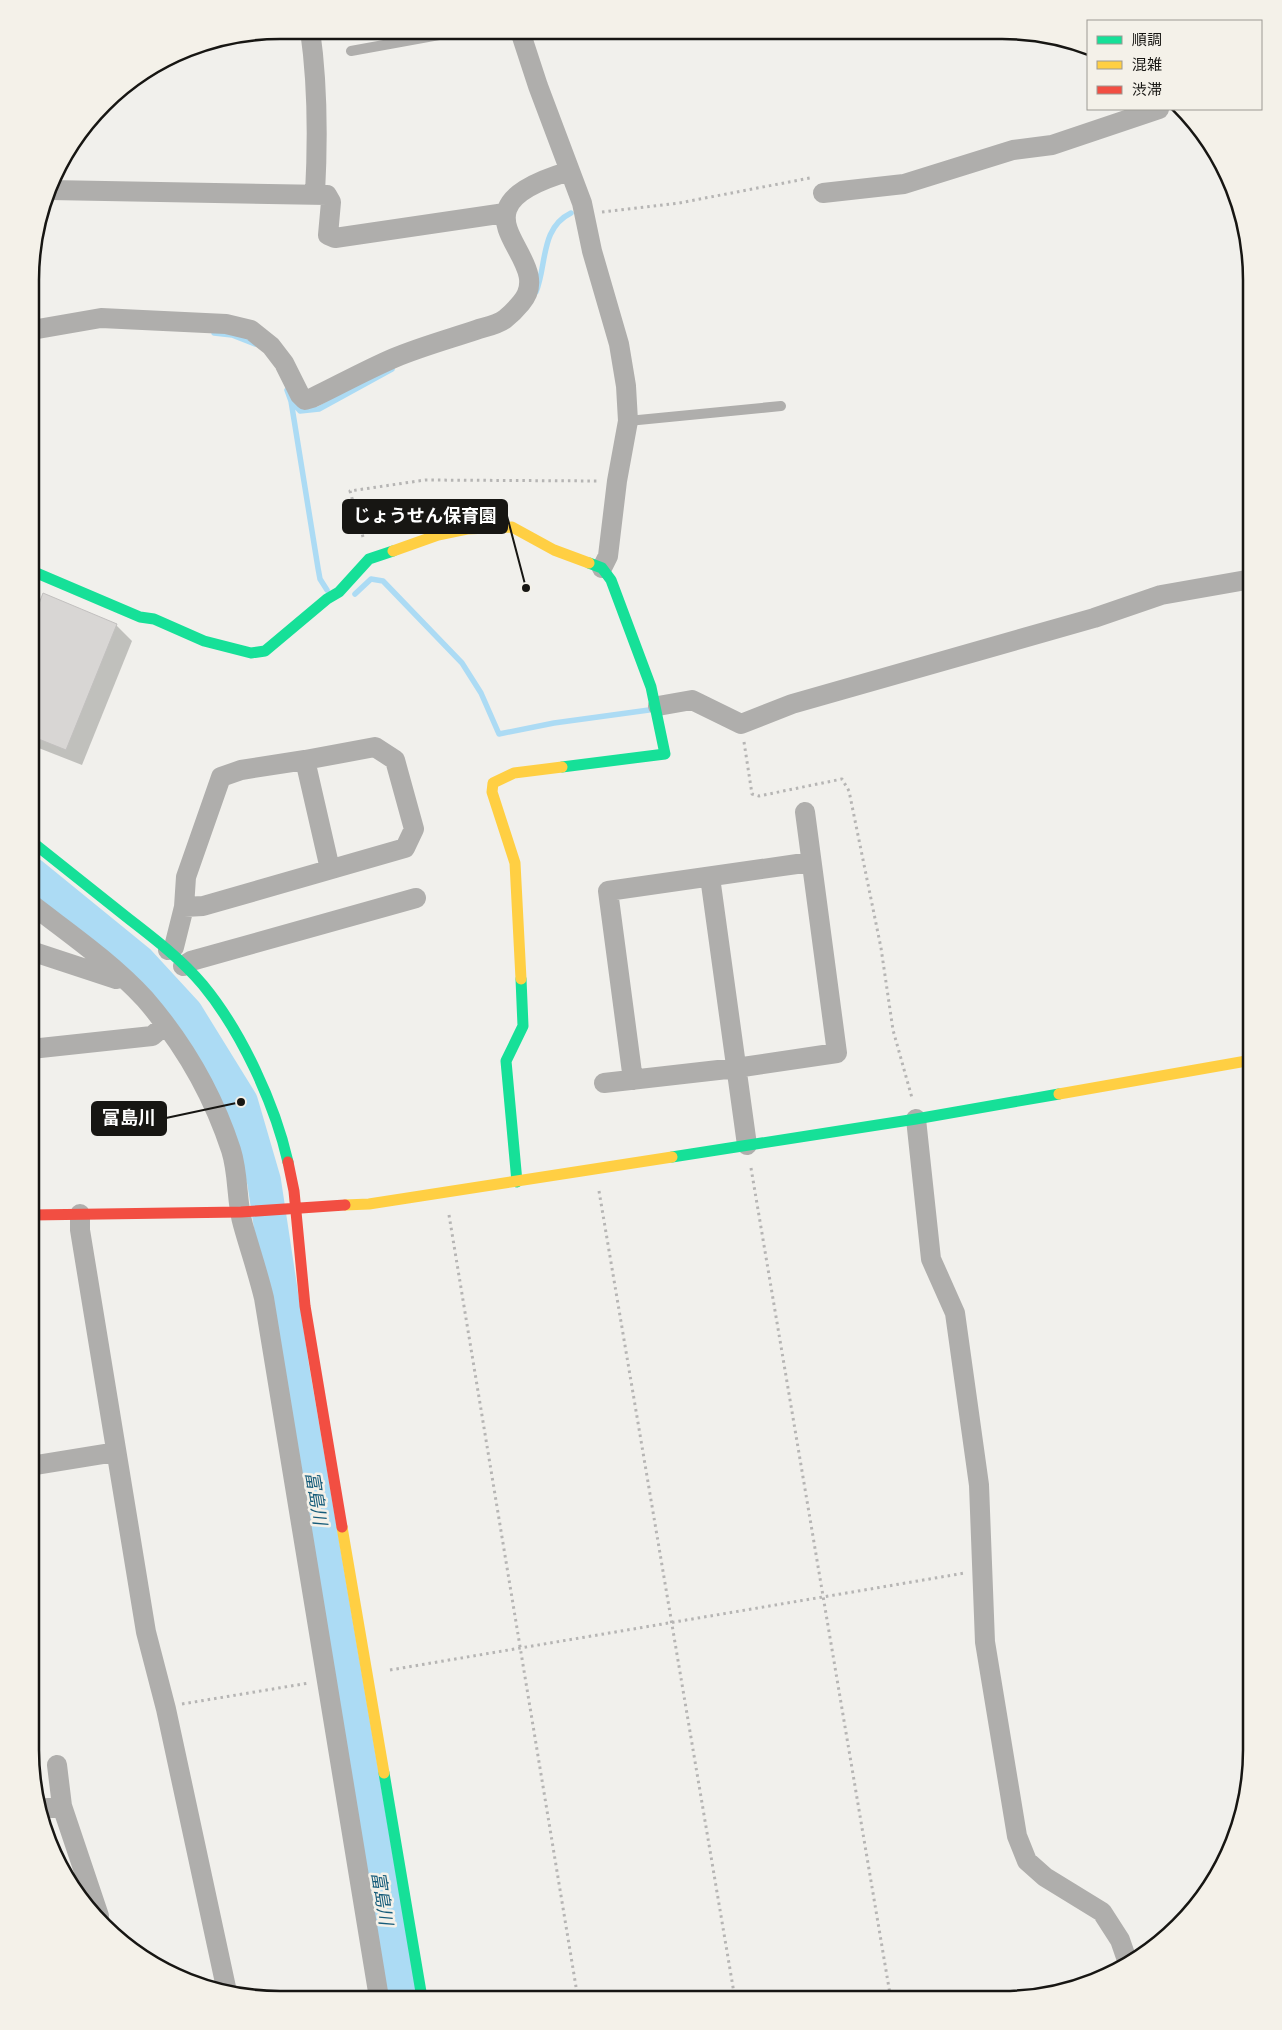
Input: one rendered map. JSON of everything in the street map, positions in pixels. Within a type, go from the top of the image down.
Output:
[{"type":"street","points":[[311,39],[316,74],[318,132],[314,194]]},
{"type":"street","points":[[523,39],[585,215],[592,252],[619,344],[626,386],[628,421],[617,481],[608,556],[602,568]]},
{"type":"street","points":[[823,193],[904,184],[1013,150],[1052,145],[1157,110]]},
{"type":"street","points":[[39,329],[101,318],[226,324],[251,330],[271,346],[284,363],[300,395],[305,400],[393,358],[504,320],[522,302],[529,284],[528,270],[508,234],[505,213],[510,200],[522,190],[570,171]]},
{"type":"street","points":[[56,190],[314,194],[328,196],[331,202],[328,235],[335,238],[505,213]]},
{"type":"street","points":[[39,574],[140,617],[154,619],[204,641],[251,653],[265,651],[346,586],[370,558],[448,533],[467,529],[512,527],[554,550],[602,568],[611,580],[658,706],[665,754],[514,773],[493,783],[492,792],[515,863],[523,1026],[506,1061],[517,1182]]},
{"type":"street","points":[[658,706],[692,700],[741,724],[792,704],[1094,618],[1161,595],[1243,581]]},
{"type":"street","points":[[168,950],[174,947],[184,907],[186,878],[221,777],[241,770],[375,747],[395,760],[414,829],[405,848],[203,906],[184,907]]},
{"type":"street","points":[[305,760],[330,869]]},
{"type":"street","points":[[604,1083],[736,1068],[837,1053],[805,812]]},
{"type":"street","points":[[39,847],[168,950],[203,985],[231,1027],[259,1079],[280,1128],[293,1209],[305,1306],[421,1991]]},
{"type":"street","points":[[633,1080],[608,892],[811,862]]},
{"type":"street","points":[[710,878],[747,1145]]},
{"type":"street","points":[[184,966],[191,961],[416,898]]},
{"type":"street","points":[[39,910],[122,977],[144,999],[165,1025],[188,1058],[213,1104],[231,1152],[264,1298],[378,1991]]},
{"type":"street","points":[[39,954],[116,978],[122,977]]},
{"type":"street","points":[[39,1048],[152,1036],[165,1025]]},
{"type":"street","points":[[39,1215],[245,1212],[369,1204],[916,1119],[1243,1062]]},
{"type":"street","points":[[916,1119],[931,1259],[955,1313],[979,1485],[985,1642],[1017,1836],[1027,1861],[1045,1877],[1102,1912],[1120,1940],[1126,1957]]},
{"type":"street","points":[[80,1214],[116,1452],[146,1632],[166,1709],[226,1985]]},
{"type":"street","points":[[39,1465],[116,1452]]},
{"type":"street","points":[[57,1765],[62,1806],[97,1906]]},
{"type":"street","points":[[46,1808],[62,1806]]},
{"type":"lane","points":[[351,50],[412,39]]},
{"type":"lane","points":[[628,421],[781,406]]},
{"type":"path","points":[[585,215],[679,203],[807,178],[813,179],[823,193]]},
{"type":"path","points":[[370,558],[350,491],[425,480],[617,481]]},
{"type":"path","points":[[741,724],[752,794],[759,796],[842,779],[849,791],[881,948],[893,1030],[915,1106],[916,1119]]},
{"type":"path","points":[[747,1145],[889,1991]]},
{"type":"path","points":[[595,1169],[734,1991]]},
{"type":"path","points":[[445,1192],[577,1991]]},
{"type":"path","points":[[367,1674],[960,1573],[981,1573]]},
{"type":"path","points":[[166,1709],[186,1703],[327,1680]]},
{"type":"building","points":[[43,593],[117,624],[66,750],[39,739],[39,604]]},
{"type":"waterway","points":[[536,292],[549,237],[561,220],[571,213]]},
{"type":"waterway","points":[[214,333],[232,335],[255,344]]},
{"type":"waterway","points":[[291,401],[300,411],[319,409],[392,369]]},
{"type":"waterway","points":[[287,390],[291,401],[320,579],[327,590]]},
{"type":"waterway","points":[[355,594],[371,579],[383,581],[462,663],[481,693],[499,734],[554,723],[649,710]]},
{"type":"waterway","name":"富島川","points":[[39,881],[139,962],[186,1013],[241,1102],[264,1181],[292,1366],[399,1991]]},
{"type":"traffic: fast","points":[[39,574],[140,617],[154,619],[204,641],[251,653],[265,651],[327,599],[339,592],[369,559],[393,551]]},
{"type":"traffic: fast","points":[[562,767],[665,754],[651,687],[611,580],[602,568],[589,563]]},
{"type":"traffic: fast","points":[[39,847],[158,942],[177,958],[203,985],[217,1003],[255,1069],[275,1116],[288,1162]]},
{"type":"traffic: fast","points":[[517,1182],[506,1061],[523,1026],[521,979]]},
{"type":"traffic: fast","points":[[672,1157],[916,1119],[1059,1094]]},
{"type":"traffic: fast","points":[[384,1773],[421,1991]]},
{"type":"traffic: slow","points":[[393,551],[438,535],[467,529],[512,527],[554,550],[589,563]]},
{"type":"traffic: slow","points":[[521,979],[515,863],[492,792],[493,783],[514,773],[562,767]]},
{"type":"traffic: slow","points":[[1059,1094],[1243,1062]]},
{"type":"traffic: slow","points":[[345,1205],[369,1204],[672,1157]]},
{"type":"traffic: slow","points":[[342,1527],[384,1773]]},
{"type":"traffic: jam","points":[[288,1162],[294,1191],[305,1306],[342,1527]]},
{"type":"traffic: jam","points":[[39,1215],[241,1212],[345,1205]]},
{"type":"place","name":"じょうせん保育園","points":[[526,588]]},
{"type":"place","name":"富島川","points":[[241,1102]]}]
